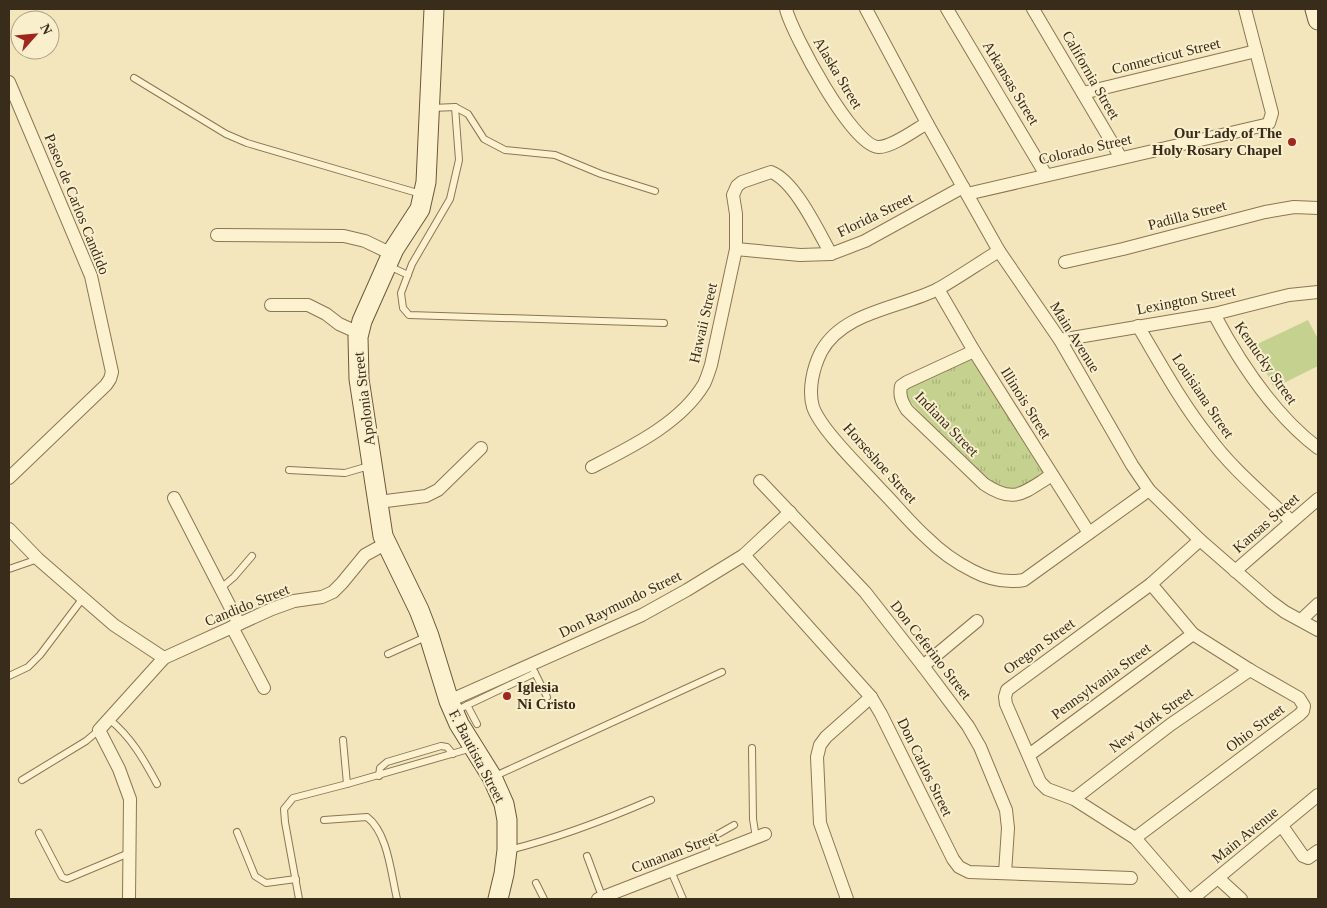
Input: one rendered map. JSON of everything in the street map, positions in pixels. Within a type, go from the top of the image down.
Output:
[{"type":"main road","name":"Apolonia Street","points":[[434,9],[424,195],[420,209],[389,259],[362,321],[357,357],[385,544],[419,610],[457,706]]},
{"type":"main road","points":[[1315,9],[1318,20]]},
{"type":"main road","name":"F. Bautista Street","points":[[457,706],[473,748],[492,777],[506,812],[507,850],[498,899]]},
{"type":"street","name":"Alaska Street","points":[[786,9],[792,26],[836,106],[869,144],[878,147],[888,144],[927,123]]},
{"type":"street","name":"Main Avenue","points":[[866,9],[927,123],[1000,251],[1060,340],[1132,466],[1149,490],[1200,540],[1270,601],[1318,630]]},
{"type":"street","name":"Arkansas Street","points":[[948,9],[1046,174]]},
{"type":"street","name":"California Street","points":[[1033,9],[1121,158]]},
{"type":"street","name":"Colorado Street","points":[[965,190],[1121,158],[1269,123],[1272,113],[1244,9]]},
{"type":"street","name":"Connecticut Street","points":[[1083,93],[1256,51]]},
{"type":"street","name":"Paseo de Carlos Candido","points":[[9,82],[91,276],[112,372],[106,385],[9,478]]},
{"type":"street","name":"Hawaii Street","points":[[592,467],[632,446],[678,415],[704,383],[711,365],[736,249],[736,214],[733,195],[742,182],[771,172],[783,178],[788,183],[831,254]]},
{"type":"street","name":"Florida Street","points":[[736,249],[800,255],[831,254],[865,241],[965,190]]},
{"type":"street","name":"Padilla Street","points":[[1065,262],[1265,212],[1294,207],[1318,208]]},
{"type":"street","points":[[217,235],[344,236],[365,241],[389,259]]},
{"type":"street","name":"Horseshoe Street","points":[[1000,251],[938,289],[869,314],[837,332],[820,354],[810,388],[817,416],[839,444],[927,539],[974,572],[1005,582],[1024,580],[1149,490]]},
{"type":"street","name":"Illinois Street","points":[[938,289],[974,351],[1089,533]]},
{"type":"street","name":"Lexington Street","points":[[1060,340],[1214,314],[1290,295],[1318,292]]},
{"type":"street","points":[[271,305],[308,305],[326,314],[339,324],[359,333]]},
{"type":"street","name":"Kentucky Street","points":[[1214,314],[1237,353],[1269,400],[1287,420],[1318,448]]},
{"type":"street","name":"Louisiana Street","points":[[1138,326],[1174,386],[1208,437],[1244,476],[1291,521]]},
{"type":"street","name":"Indiana Street","points":[[974,351],[901,386],[899,393],[901,401],[907,410],[963,464],[984,484],[997,493],[1012,496],[1024,492],[1052,475]]},
{"type":"street","points":[[378,502],[426,496],[438,490],[481,448]]},
{"type":"street","name":"Don Ceferino Street","points":[[760,481],[865,592],[968,726],[980,746],[1006,810],[1008,828],[1005,873]]},
{"type":"street","points":[[174,498],[221,588],[264,688]]},
{"type":"street","name":"Kansas Street","points":[[1234,571],[1318,499]]},
{"type":"street","name":"Don Raymundo Street","points":[[457,706],[642,615],[687,590],[744,555],[790,512]]},
{"type":"street","points":[[9,529],[38,559],[114,625],[164,658]]},
{"type":"street","name":"Oregon Street","points":[[1188,899],[1136,838],[1074,799],[1047,789],[1040,782],[1006,704],[1005,697],[1007,690],[1151,584],[1200,540]]},
{"type":"street","name":"Candido Street","points":[[99,730],[164,658],[272,609],[294,601],[322,597],[333,592],[342,584],[365,555],[385,544]]},
{"type":"street","name":"Don Carlos Street","points":[[744,555],[871,697],[955,863],[963,870],[969,872],[1131,878]]},
{"type":"street","name":"Ohio Street","points":[[1136,838],[1303,711],[1304,706],[1299,698],[1193,634],[1151,584]]},
{"type":"street","points":[[1301,620],[1318,604]]},
{"type":"street","points":[[923,666],[977,621]]},
{"type":"street","name":"Pennsylvania Street","points":[[1029,755],[1193,634]]},
{"type":"street","name":"New York Street","points":[[1074,799],[1170,725],[1250,670]]},
{"type":"street","points":[[847,899],[820,822],[817,757],[820,745],[826,737],[871,697]]},
{"type":"street","points":[[99,730],[119,769],[130,799],[129,899]]},
{"type":"street","name":"Main Avenue","points":[[1192,899],[1318,795]]},
{"type":"street","points":[[1282,826],[1303,856],[1308,858],[1318,851]]},
{"type":"street","name":"Cunanan Street","points":[[601,899],[760,836]]},
{"type":"street","points":[[1218,878],[1241,899]]},
{"type":"lane","points":[[134,78],[221,132],[247,143],[424,195]]},
{"type":"lane","points":[[429,108],[455,108],[468,114],[484,139],[505,150],[555,155],[601,174],[655,190]]},
{"type":"lane","points":[[455,108],[459,160],[450,199],[412,264],[401,293],[402,308],[409,315],[664,323]]},
{"type":"lane","points":[[389,259],[408,275]]},
{"type":"lane","points":[[289,470],[345,473],[373,465]]},
{"type":"lane","points":[[221,588],[252,556]]},
{"type":"lane","points":[[9,569],[38,559]]},
{"type":"lane","points":[[9,676],[28,667],[83,598]]},
{"type":"lane","points":[[388,654],[429,636]]},
{"type":"lane","points":[[477,724],[457,706],[533,669],[547,697]]},
{"type":"lane","points":[[492,777],[722,672]]},
{"type":"lane","points":[[109,719],[125,733],[141,753],[157,784]]},
{"type":"lane","points":[[22,780],[86,741],[99,730]]},
{"type":"lane","points":[[343,740],[347,784]]},
{"type":"lane","points":[[379,776],[380,768],[388,762],[423,751],[441,746],[447,747],[453,754]]},
{"type":"lane","points":[[300,899],[284,809],[293,798],[379,776],[473,748]]},
{"type":"lane","points":[[752,748],[753,819],[760,836]]},
{"type":"lane","points":[[507,850],[542,842],[651,800]]},
{"type":"lane","points":[[324,820],[367,817],[374,822],[382,839],[397,899]]},
{"type":"lane","points":[[714,854],[711,838],[734,825]]},
{"type":"lane","points":[[237,832],[253,873],[259,879],[266,883],[296,879]]},
{"type":"lane","points":[[39,833],[62,877],[67,879],[129,853]]},
{"type":"lane","points":[[587,856],[601,899]]},
{"type":"lane","points":[[671,871],[683,899]]},
{"type":"lane","points":[[536,883],[544,899]]},
{"type":"green space","points":[[1308,320],[1318,339],[1318,366],[1274,388],[1253,346]]},
{"type":"green space","points":[[973,354],[1049,474],[1008,493],[985,483],[903,394],[903,387]]},
{"type":"place","name":"Our Lady of The Holy Rosary Chapel","points":[[1292,142]]},
{"type":"place","name":"Iglesia Ni Cristo","points":[[507,696]]}]
